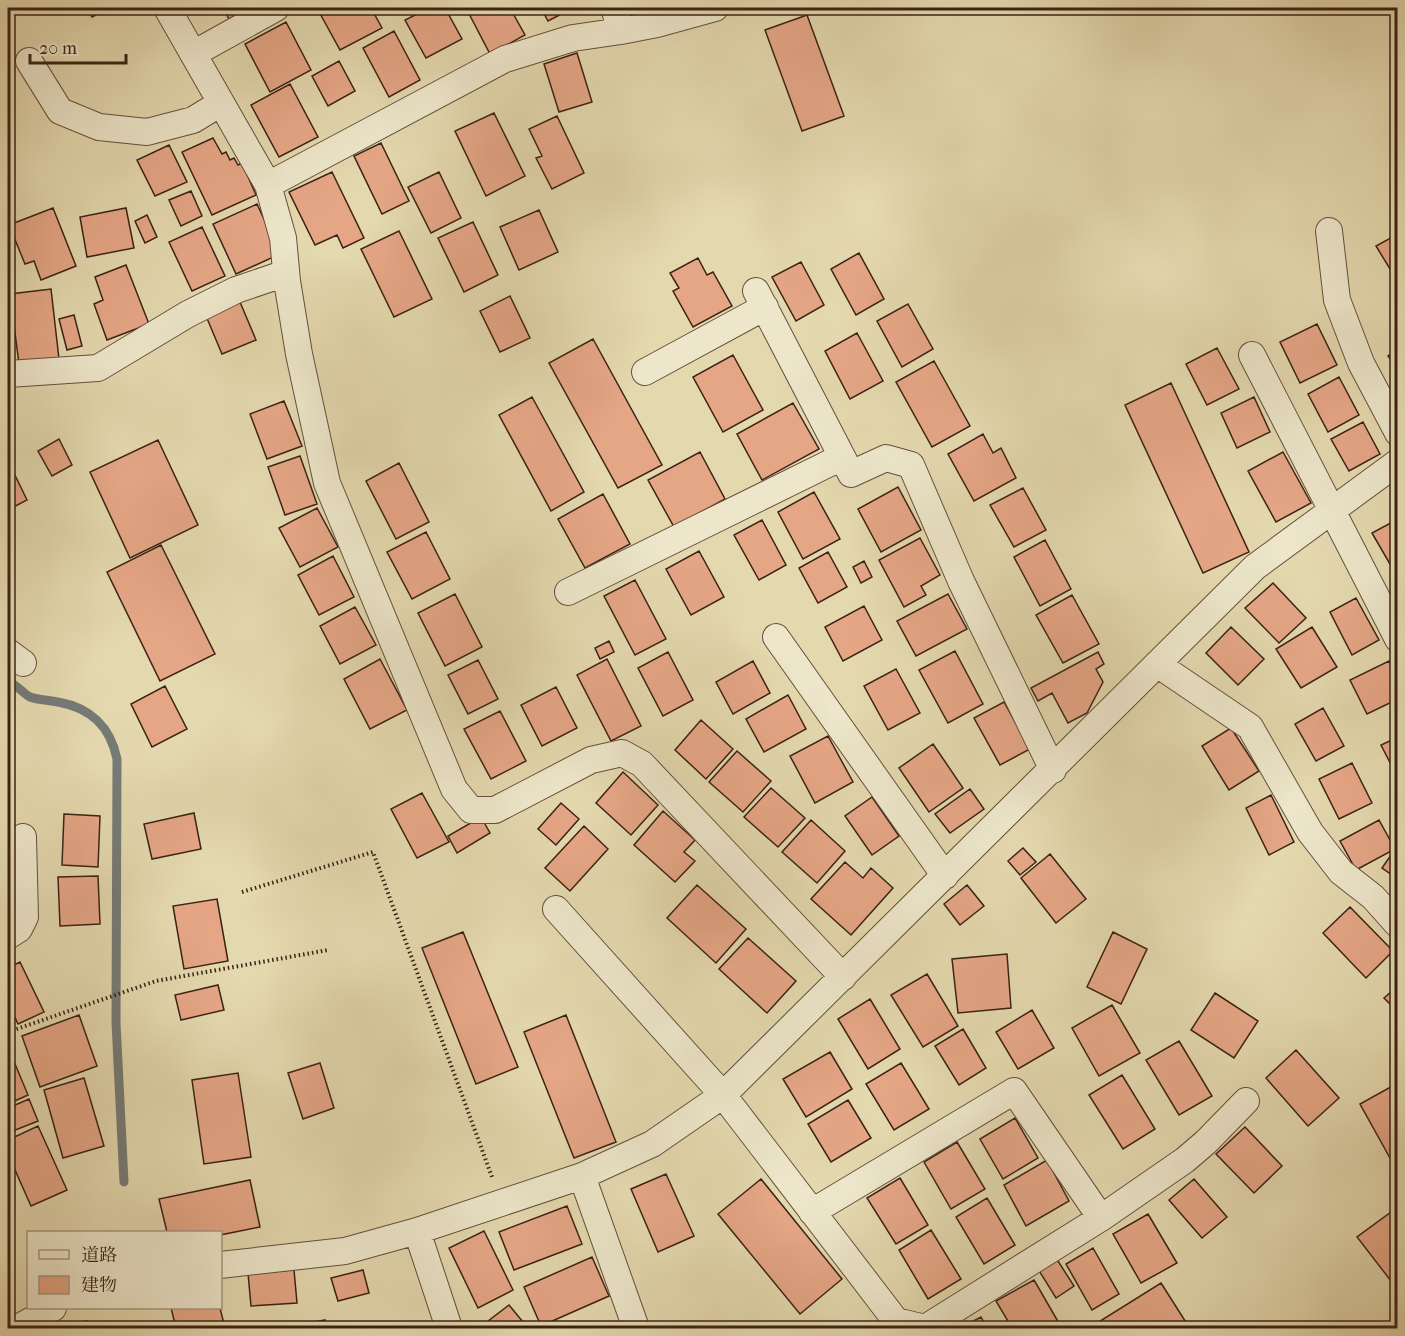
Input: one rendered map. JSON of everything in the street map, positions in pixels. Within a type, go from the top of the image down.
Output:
[{"type":"street","points":[[167,8],[268,185],[283,238],[286,273],[299,354],[327,483],[454,789],[471,810],[495,810],[591,760],[622,753],[642,764],[843,977]]},
{"type":"street","points":[[193,54],[276,8]]},
{"type":"street","points":[[268,185],[505,59],[573,38],[617,19],[657,24],[715,8]]},
{"type":"street","points":[[29,61],[60,111],[99,127],[147,132],[193,120],[221,103]]},
{"type":"street","points":[[1329,231],[1337,300],[1361,363],[1398,433]]},
{"type":"street","points":[[8,374],[98,368],[207,304],[236,290],[286,273]]},
{"type":"street","points":[[645,372],[761,299],[851,474],[886,458],[911,465],[961,581],[1053,770]]},
{"type":"street","points":[[1252,355],[1398,639]]},
{"type":"street","points":[[568,592],[842,457]]},
{"type":"street","points":[[222,1265],[345,1251],[417,1231],[582,1176],[652,1144],[723,1095],[1053,770],[1254,567],[1398,462]]},
{"type":"street","points":[[776,637],[945,876]]},
{"type":"street","points":[[1157,664],[1250,727],[1310,832],[1341,872],[1373,897],[1398,925]]},
{"type":"street","points":[[8,936],[19,929],[25,917],[23,837]]},
{"type":"street","points":[[556,909],[723,1095],[896,1320],[925,1328],[1101,1218],[1185,1160],[1246,1101]]},
{"type":"street","points":[[812,1212],[1014,1091],[1101,1218]]},
{"type":"street","points":[[582,1176],[636,1329]]},
{"type":"street","points":[[417,1231],[449,1329]]},
{"type":"street","points":[[18,1329],[51,1309]]},
{"type":"path","points":[[242,892],[373,852],[502,1203]]},
{"type":"path","points":[[8,1032],[156,981],[328,950]]},
{"type":"building","points":[[87,8],[109,8],[92,17]]},
{"type":"building","points":[[223,8],[250,8],[229,19]]},
{"type":"building","points":[[317,8],[371,8],[382,28],[340,50]]},
{"type":"building","points":[[429,8],[445,8],[462,39],[426,58],[405,20]]},
{"type":"building","points":[[466,8],[510,8],[525,35],[490,54]]},
{"type":"building","points":[[541,8],[573,8],[548,21]]},
{"type":"building","points":[[807,15],[844,116],[802,131],[765,30]]},
{"type":"building","points":[[286,22],[311,70],[270,92],[245,44]]},
{"type":"building","points":[[394,31],[420,80],[389,97],[363,48]]},
{"type":"building","points":[[577,53],[592,102],[559,112],[544,64]]},
{"type":"building","points":[[339,61],[355,91],[328,106],[312,76]]},
{"type":"building","points":[[290,84],[318,137],[279,157],[251,105]]},
{"type":"building","points":[[494,113],[525,176],[486,196],[455,131]]},
{"type":"building","points":[[557,116],[584,173],[552,189],[536,158],[542,156],[529,129]]},
{"type":"building","points":[[213,138],[222,154],[226,152],[230,160],[234,158],[238,165],[242,163],[256,195],[212,215],[182,152]]},
{"type":"building","points":[[381,143],[409,201],[382,214],[354,156]]},
{"type":"building","points":[[169,145],[187,182],[155,196],[137,160]]},
{"type":"building","points":[[332,172],[364,238],[343,248],[337,235],[315,245],[289,192]]},
{"type":"building","points":[[439,172],[461,218],[431,233],[408,187]]},
{"type":"building","points":[[191,191],[202,216],[181,226],[169,200]]},
{"type":"building","points":[[257,204],[280,254],[236,274],[213,224]]},
{"type":"building","points":[[53,208],[76,266],[41,280],[34,261],[25,264],[9,225]]},
{"type":"building","points":[[126,208],[134,248],[87,257],[80,217]]},
{"type":"building","points":[[539,210],[558,252],[519,270],[500,227]]},
{"type":"building","points":[[147,215],[157,237],[145,243],[135,221]]},
{"type":"building","points":[[473,222],[498,275],[464,292],[438,238]]},
{"type":"building","points":[[202,227],[225,276],[192,291],[169,242]]},
{"type":"building","points":[[399,231],[432,299],[394,317],[361,249]]},
{"type":"building","points":[[1398,234],[1398,282],[1376,246]]},
{"type":"building","points":[[859,253],[884,299],[856,315],[831,269]]},
{"type":"building","points":[[698,258],[707,275],[713,272],[732,306],[693,327],[673,291],[679,288],[670,273]]},
{"type":"building","points":[[801,262],[824,305],[796,321],[772,277]]},
{"type":"building","points":[[126,265],[149,324],[107,340],[94,304],[103,300],[95,277]]},
{"type":"building","points":[[51,289],[59,359],[19,364],[10,294]]},
{"type":"building","points":[[510,296],[530,338],[500,352],[480,311]]},
{"type":"building","points":[[240,302],[256,340],[222,354],[206,316]]},
{"type":"building","points":[[908,304],[933,349],[902,367],[877,321]]},
{"type":"building","points":[[74,315],[82,346],[67,350],[59,319]]},
{"type":"building","points":[[1317,324],[1337,365],[1300,383],[1280,342]]},
{"type":"building","points":[[857,333],[883,381],[850,399],[825,351]]},
{"type":"building","points":[[593,339],[662,465],[618,488],[549,363]]},
{"type":"building","points":[[1217,348],[1239,389],[1207,405],[1186,364]]},
{"type":"building","points":[[1398,349],[1398,370],[1388,356]]},
{"type":"building","points":[[733,355],[763,410],[723,432],[693,377]]},
{"type":"building","points":[[934,361],[970,426],[932,447],[896,382]]},
{"type":"building","points":[[1339,377],[1359,415],[1328,432],[1308,394]]},
{"type":"building","points":[[1171,383],[1249,552],[1203,573],[1125,405]]},
{"type":"building","points":[[532,397],[584,492],[551,511],[499,415]]},
{"type":"building","points":[[1254,397],[1270,432],[1237,448],[1221,413]]},
{"type":"building","points":[[284,401],[302,446],[267,459],[250,414]]},
{"type":"building","points":[[793,403],[819,449],[762,480],[737,434]]},
{"type":"building","points":[[1363,422],[1380,454],[1349,471],[1331,439]]},
{"type":"building","points":[[983,434],[993,453],[1001,448],[1016,478],[974,501],[948,454]]},
{"type":"building","points":[[59,439],[72,465],[52,476],[38,451]]},
{"type":"building","points":[[158,440],[198,525],[130,558],[90,472]]},
{"type":"building","points":[[700,452],[725,499],[674,527],[648,480]]},
{"type":"building","points":[[1283,452],[1311,503],[1276,522],[1248,471]]},
{"type":"building","points":[[300,456],[317,504],[285,515],[268,467]]},
{"type":"building","points":[[399,463],[429,522],[396,539],[366,481]]},
{"type":"building","points":[[10,465],[27,500],[8,510],[8,466]]},
{"type":"building","points":[[898,487],[921,530],[881,552],[858,509]]},
{"type":"building","points":[[1023,488],[1046,530],[1014,547],[990,505]]},
{"type":"building","points":[[814,492],[840,539],[803,559],[778,512]]},
{"type":"building","points":[[603,494],[630,544],[585,568],[558,519]]},
{"type":"building","points":[[317,508],[338,547],[300,567],[279,528]]},
{"type":"building","points":[[1398,519],[1398,578],[1372,533]]},
{"type":"building","points":[[762,520],[786,565],[759,580],[734,535]]},
{"type":"building","points":[[426,532],[450,579],[412,599],[387,552]]},
{"type":"building","points":[[920,538],[940,575],[921,586],[926,595],[904,607],[879,560]]},
{"type":"building","points":[[1045,540],[1071,589],[1040,606],[1014,557]]},
{"type":"building","points":[[161,545],[215,654],[160,681],[107,572]]},
{"type":"building","points":[[699,551],[724,597],[691,615],[666,569]]},
{"type":"building","points":[[828,552],[847,587],[818,603],[799,568]]},
{"type":"building","points":[[333,556],[354,597],[319,615],[298,575]]},
{"type":"building","points":[[864,561],[872,577],[861,583],[853,567]]},
{"type":"building","points":[[635,580],[666,639],[635,655],[604,596]]},
{"type":"building","points":[[1273,583],[1306,618],[1279,643],[1245,608]]},
{"type":"building","points":[[455,594],[482,647],[445,666],[418,613]]},
{"type":"building","points":[[948,594],[967,629],[916,656],[897,621]]},
{"type":"building","points":[[1072,595],[1099,644],[1063,663],[1036,615]]},
{"type":"building","points":[[1356,598],[1379,640],[1352,655],[1330,612]]},
{"type":"building","points":[[864,606],[882,640],[843,661],[825,627]]},
{"type":"building","points":[[355,607],[376,645],[340,664],[320,626]]},
{"type":"building","points":[[1231,627],[1264,659],[1238,685],[1206,653]]},
{"type":"building","points":[[1312,627],[1337,667],[1301,688],[1276,649]]},
{"type":"building","points":[[609,641],[614,652],[600,659],[595,648]]},
{"type":"building","points":[[955,651],[983,704],[948,723],[919,670]]},
{"type":"building","points":[[668,652],[693,700],[663,716],[638,668]]},
{"type":"building","points":[[1098,652],[1104,664],[1096,669],[1103,682],[1087,713],[1068,723],[1052,693],[1038,701],[1031,688]]},
{"type":"building","points":[[380,659],[407,710],[370,729],[344,679]]},
{"type":"building","points":[[607,659],[641,726],[611,741],[577,675]]},
{"type":"building","points":[[478,660],[498,699],[468,714],[448,675]]},
{"type":"building","points":[[753,661],[770,693],[733,714],[716,682]]},
{"type":"building","points":[[1389,661],[1398,678],[1398,699],[1367,714],[1350,680]]},
{"type":"building","points":[[896,669],[920,713],[888,730],[864,686]]},
{"type":"building","points":[[165,686],[187,729],[152,747],[131,704]]},
{"type":"building","points":[[556,687],[577,728],[542,746],[521,705]]},
{"type":"building","points":[[788,695],[806,729],[764,752],[746,719]]},
{"type":"building","points":[[1004,702],[1030,749],[1000,765],[974,718]]},
{"type":"building","points":[[1323,708],[1344,746],[1316,761],[1295,724]]},
{"type":"building","points":[[500,711],[526,761],[491,779],[464,729]]},
{"type":"building","points":[[701,720],[733,749],[706,779],[675,750]]},
{"type":"building","points":[[1231,728],[1259,771],[1229,790],[1202,746]]},
{"type":"building","points":[[828,736],[853,782],[815,803],[790,756]]},
{"type":"building","points":[[1398,737],[1398,778],[1381,745]]},
{"type":"building","points":[[933,744],[963,788],[929,812],[899,768]]},
{"type":"building","points":[[737,751],[771,781],[743,812],[709,782]]},
{"type":"building","points":[[1352,763],[1372,803],[1339,819],[1319,779]]},
{"type":"building","points":[[623,772],[658,805],[631,835],[596,803]]},
{"type":"building","points":[[771,788],[805,818],[778,847],[744,817]]},
{"type":"building","points":[[970,789],[984,809],[950,833],[935,814]]},
{"type":"building","points":[[422,793],[449,842],[417,858],[391,809]]},
{"type":"building","points":[[1271,795],[1294,842],[1269,855],[1246,808]]},
{"type":"building","points":[[872,797],[899,836],[872,855],[845,816]]},
{"type":"building","points":[[561,803],[579,819],[556,845],[538,829]]},
{"type":"building","points":[[663,811],[695,840],[684,852],[695,861],[675,882],[634,845]]},
{"type":"building","points":[[194,813],[201,849],[152,859],[144,824]]},
{"type":"building","points":[[64,814],[100,816],[98,867],[62,865]]},
{"type":"building","points":[[481,817],[490,833],[457,853],[448,836]]},
{"type":"building","points":[[811,820],[845,851],[817,883],[782,852]]},
{"type":"building","points":[[1379,820],[1395,849],[1356,870],[1340,841]]},
{"type":"building","points":[[584,826],[608,849],[570,891],[545,868]]},
{"type":"building","points":[[1398,845],[1398,879],[1382,868]]},
{"type":"building","points":[[1023,848],[1036,862],[1020,875],[1008,861]]},
{"type":"building","points":[[1050,854],[1086,899],[1056,923],[1021,878]]},
{"type":"building","points":[[845,862],[863,878],[871,868],[893,888],[851,935],[811,899]]},
{"type":"building","points":[[98,876],[100,924],[60,926],[58,877]]},
{"type":"building","points":[[697,885],[746,929],[716,963],[667,918]]},
{"type":"building","points":[[967,885],[984,906],[960,925],[944,904]]},
{"type":"building","points":[[217,899],[228,961],[184,969],[173,906]]},
{"type":"building","points":[[1350,907],[1393,951],[1366,978],[1323,933]]},
{"type":"building","points":[[463,932],[518,1067],[476,1084],[422,948]]},
{"type":"building","points":[[1113,932],[1147,949],[1121,1004],[1087,987]]},
{"type":"building","points":[[748,938],[796,981],[767,1013],[719,969]]},
{"type":"building","points":[[1007,954],[1011,1008],[958,1013],[952,959]]},
{"type":"building","points":[[20,962],[44,1012],[18,1024],[8,1002],[8,968]]},
{"type":"building","points":[[927,974],[958,1026],[923,1047],[891,995]]},
{"type":"building","points":[[218,985],[224,1010],[181,1020],[175,995]]},
{"type":"building","points":[[1398,986],[1398,1012],[1384,998]]},
{"type":"building","points":[[1215,993],[1258,1021],[1234,1058],[1191,1030]]},
{"type":"building","points":[[870,999],[900,1049],[868,1069],[838,1019]]},
{"type":"building","points":[[1112,1005],[1140,1053],[1099,1076],[1072,1028]]},
{"type":"building","points":[[1032,1010],[1054,1048],[1018,1069],[996,1032]]},
{"type":"building","points":[[79,1015],[97,1066],[40,1087],[22,1036]]},
{"type":"building","points":[[566,1015],[616,1142],[574,1158],[524,1032]]},
{"type":"building","points":[[963,1029],[986,1068],[959,1085],[935,1046]]},
{"type":"building","points":[[1179,1041],[1212,1096],[1179,1115],[1146,1060]]},
{"type":"building","points":[[8,1047],[28,1095],[8,1104]]},
{"type":"building","points":[[1296,1050],[1339,1098],[1308,1126],[1266,1078]]},
{"type":"building","points":[[830,1052],[852,1089],[806,1117],[783,1079]]},
{"type":"building","points":[[320,1063],[334,1108],[303,1119],[288,1073]]},
{"type":"building","points":[[901,1063],[929,1109],[894,1130],[866,1084]]},
{"type":"building","points":[[238,1073],[251,1157],[204,1164],[192,1080]]},
{"type":"building","points":[[1122,1075],[1155,1129],[1123,1149],[1089,1095]]},
{"type":"building","points":[[84,1078],[104,1146],[63,1158],[44,1090]]},
{"type":"building","points":[[1396,1084],[1398,1154],[1390,1158],[1360,1104]]},
{"type":"building","points":[[29,1099],[38,1121],[8,1133],[8,1108]]},
{"type":"building","points":[[848,1100],[871,1138],[831,1162],[808,1124]]},
{"type":"building","points":[[1015,1118],[1038,1158],[1003,1179],[980,1139]]},
{"type":"building","points":[[38,1126],[67,1190],[31,1206],[8,1154],[8,1140]]},
{"type":"building","points":[[1245,1127],[1282,1166],[1254,1193],[1216,1154]]},
{"type":"building","points":[[957,1142],[985,1189],[951,1209],[924,1162]]},
{"type":"building","points":[[1047,1160],[1069,1201],[1026,1226],[1004,1185]]},
{"type":"building","points":[[666,1174],[694,1236],[658,1252],[631,1189]]},
{"type":"building","points":[[900,1178],[928,1225],[896,1244],[867,1198]]},
{"type":"building","points":[[761,1179],[842,1279],[800,1314],[718,1214]]},
{"type":"building","points":[[1194,1179],[1227,1217],[1202,1238],[1169,1200]]},
{"type":"building","points":[[250,1180],[260,1227],[222,1235],[222,1231],[167,1231],[159,1199]]},
{"type":"building","points":[[987,1198],[1015,1245],[984,1264],[956,1217]]},
{"type":"building","points":[[567,1206],[582,1244],[514,1270],[499,1232]]},
{"type":"building","points":[[1398,1207],[1398,1290],[1357,1237]]},
{"type":"building","points":[[1148,1214],[1177,1263],[1141,1283],[1113,1234]]},
{"type":"building","points":[[931,1230],[961,1279],[928,1299],[899,1250]]},
{"type":"building","points":[[484,1231],[513,1290],[478,1308],[449,1248]]},
{"type":"building","points":[[1093,1248],[1119,1294],[1092,1310],[1066,1264]]},
{"type":"building","points":[[592,1257],[609,1296],[541,1326],[524,1287]]},
{"type":"building","points":[[1056,1258],[1074,1286],[1056,1298],[1038,1269]]},
{"type":"building","points":[[294,1270],[297,1303],[251,1306],[248,1273]]},
{"type":"building","points":[[363,1270],[369,1293],[338,1301],[331,1278]]},
{"type":"building","points":[[1034,1280],[1060,1325],[1053,1328],[1012,1328],[996,1301]]},
{"type":"building","points":[[1161,1283],[1189,1327],[1089,1328]]},
{"type":"building","points":[[509,1305],[528,1328],[479,1328]]},
{"type":"building","points":[[171,1309],[220,1309],[225,1328],[176,1328]]},
{"type":"building","points":[[981,1317],[987,1328],[960,1328]]},
{"type":"building","points":[[325,1320],[327,1328],[285,1328]]},
{"type":"building","points":[[87,1321],[88,1328],[54,1328]]},
{"type":"waterway","points":[[8,681],[30,697],[70,705],[89,714],[104,728],[114,747],[117,759],[116,1023],[124,1182]]}]
